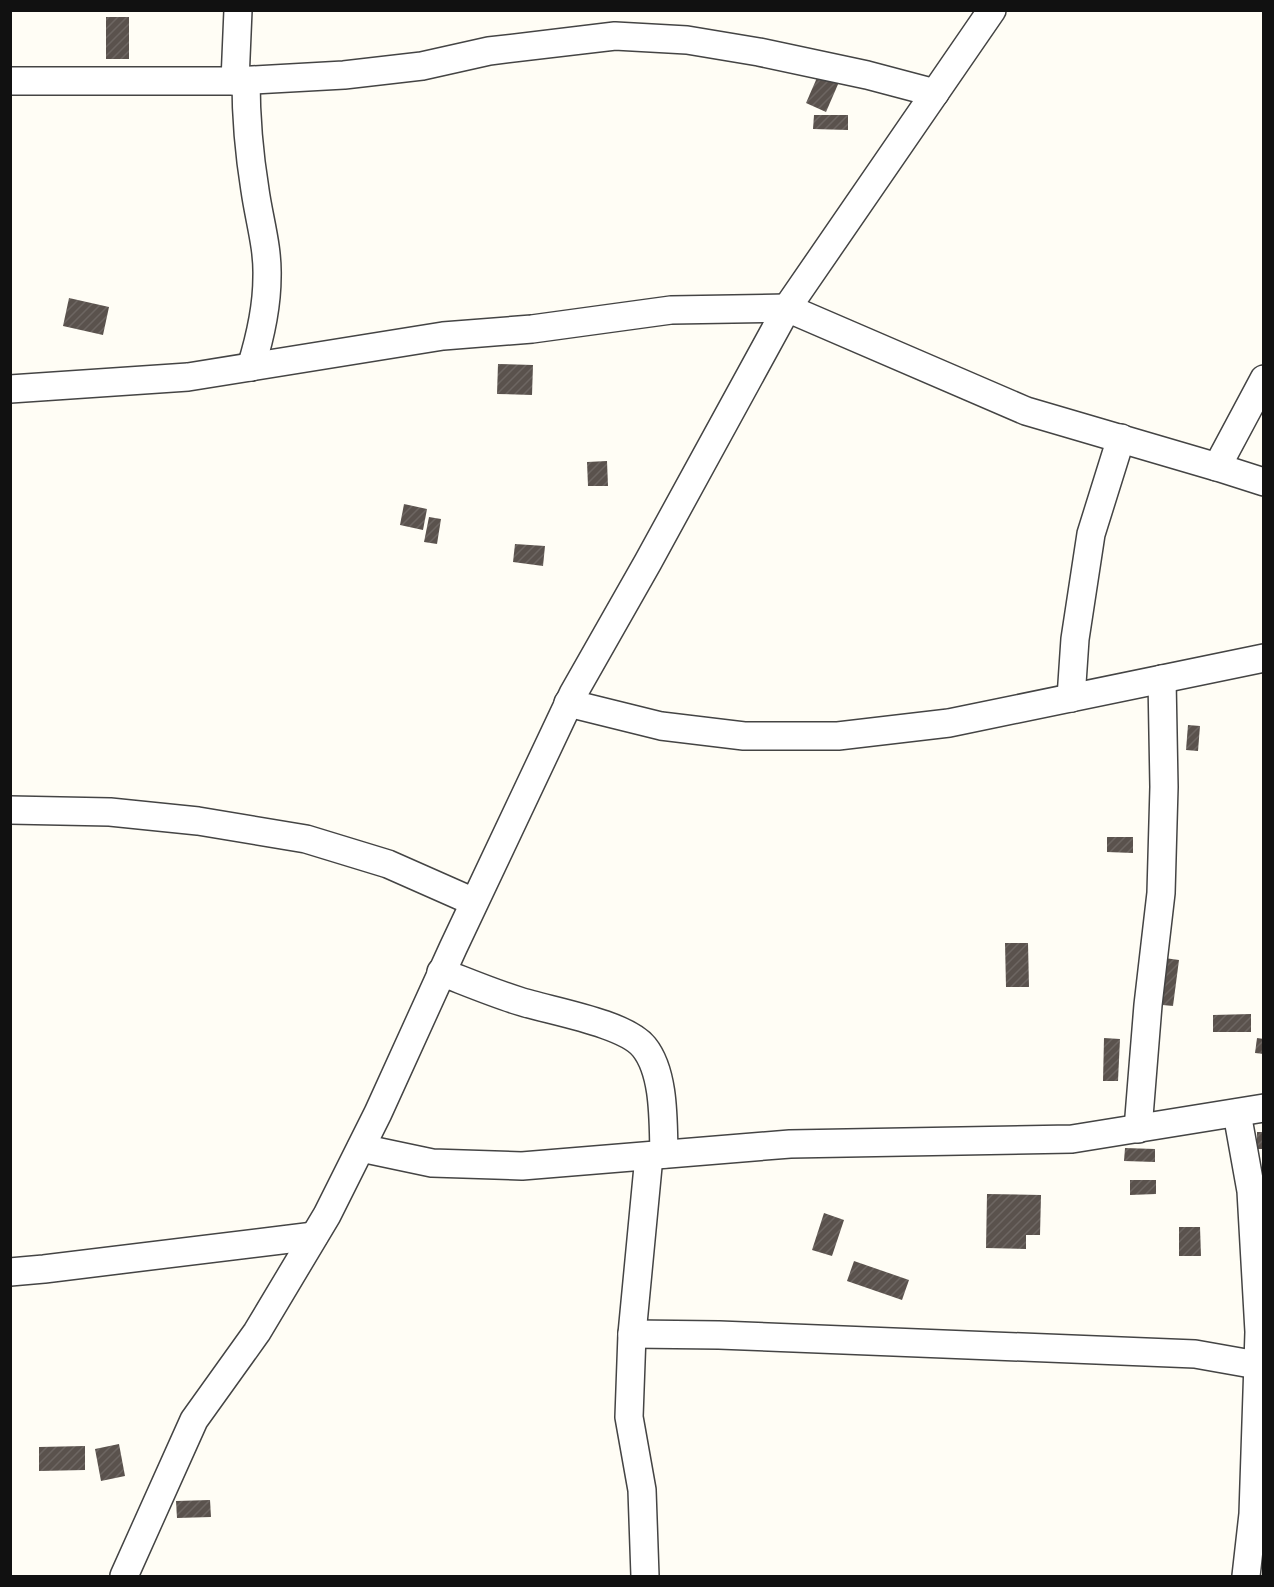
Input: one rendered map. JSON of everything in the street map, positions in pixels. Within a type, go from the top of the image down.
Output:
[{"type":"street","points":[[238,10],[240,80],[255,191],[264,233],[267,277],[261,337],[251,367]]},
{"type":"street","points":[[124,1576],[194,1420],[257,1332],[314,1236],[361,1148],[568,703],[787,308],[992,10]]},
{"type":"street","points":[[10,81],[240,80],[344,75],[411,67],[489,51],[615,36],[687,40],[759,52],[867,75],[935,93]]},
{"type":"street","points":[[10,389],[188,377],[443,336],[532,329],[671,310],[787,308],[1026,411],[1216,466],[1263,482]]},
{"type":"street","points":[[1216,466],[1263,379]]},
{"type":"street","points":[[1071,698],[1075,639],[1091,534],[1121,438]]},
{"type":"street","points":[[568,703],[661,726],[744,736],[838,736],[949,723],[1263,658]]},
{"type":"street","points":[[1138,1128],[1148,1005],[1161,893],[1164,787],[1162,679]]},
{"type":"street","points":[[10,810],[110,812],[198,822],[306,839],[388,864],[474,902]]},
{"type":"street","points":[[441,972],[518,1001],[618,1029],[644,1046],[656,1069],[662,1109],[632,1334],[629,1417],[642,1490],[645,1576]]},
{"type":"street","points":[[361,1148],[432,1163],[522,1166],[790,1144],[1072,1139],[1250,1110],[1251,1191],[1260,1360],[1252,1515],[1246,1576]]},
{"type":"street","points":[[10,1272],[314,1236]]},
{"type":"street","points":[[632,1334],[719,1335],[1195,1354],[1260,1360]]},
{"type":"building","points":[[106,17],[129,17],[129,59],[106,59]]},
{"type":"building","points":[[819,73],[839,82],[826,112],[806,103]]},
{"type":"building","points":[[814,115],[848,115],[848,130],[813,129]]},
{"type":"building","points":[[69,298],[109,307],[103,335],[63,326]]},
{"type":"building","points":[[498,364],[533,365],[532,395],[497,394]]},
{"type":"building","points":[[607,461],[608,486],[588,486],[587,462]]},
{"type":"building","points":[[404,504],[427,509],[423,530],[400,525]]},
{"type":"building","points":[[429,517],[441,519],[437,544],[424,542]]},
{"type":"building","points":[[515,544],[545,546],[543,566],[513,562]]},
{"type":"building","points":[[1188,725],[1200,726],[1198,751],[1186,750]]},
{"type":"building","points":[[1107,837],[1133,837],[1133,853],[1107,852]]},
{"type":"building","points":[[1005,943],[1028,943],[1029,987],[1006,987]]},
{"type":"building","points":[[1157,957],[1179,960],[1173,1006],[1152,1004]]},
{"type":"building","points":[[1251,1014],[1251,1032],[1213,1032],[1213,1015]]},
{"type":"building","points":[[1104,1038],[1120,1039],[1118,1081],[1103,1081]]},
{"type":"building","points":[[1257,1038],[1264,1039],[1264,1054],[1255,1053]]},
{"type":"building","points":[[1257,1132],[1264,1132],[1264,1149],[1257,1149]]},
{"type":"building","points":[[1125,1148],[1155,1149],[1155,1162],[1124,1161]]},
{"type":"building","points":[[1130,1180],[1156,1180],[1156,1194],[1130,1195]]},
{"type":"building","points":[[987,1194],[1041,1195],[1040,1235],[1026,1235],[1026,1249],[986,1248]]},
{"type":"building","points":[[824,1213],[844,1220],[832,1256],[812,1250]]},
{"type":"building","points":[[1179,1227],[1200,1227],[1201,1256],[1179,1256]]},
{"type":"building","points":[[854,1261],[909,1280],[902,1300],[847,1281]]},
{"type":"building","points":[[119,1444],[125,1476],[101,1481],[95,1449]]},
{"type":"building","points":[[85,1446],[85,1470],[39,1471],[39,1447]]},
{"type":"building","points":[[210,1500],[211,1517],[177,1518],[176,1501]]}]
